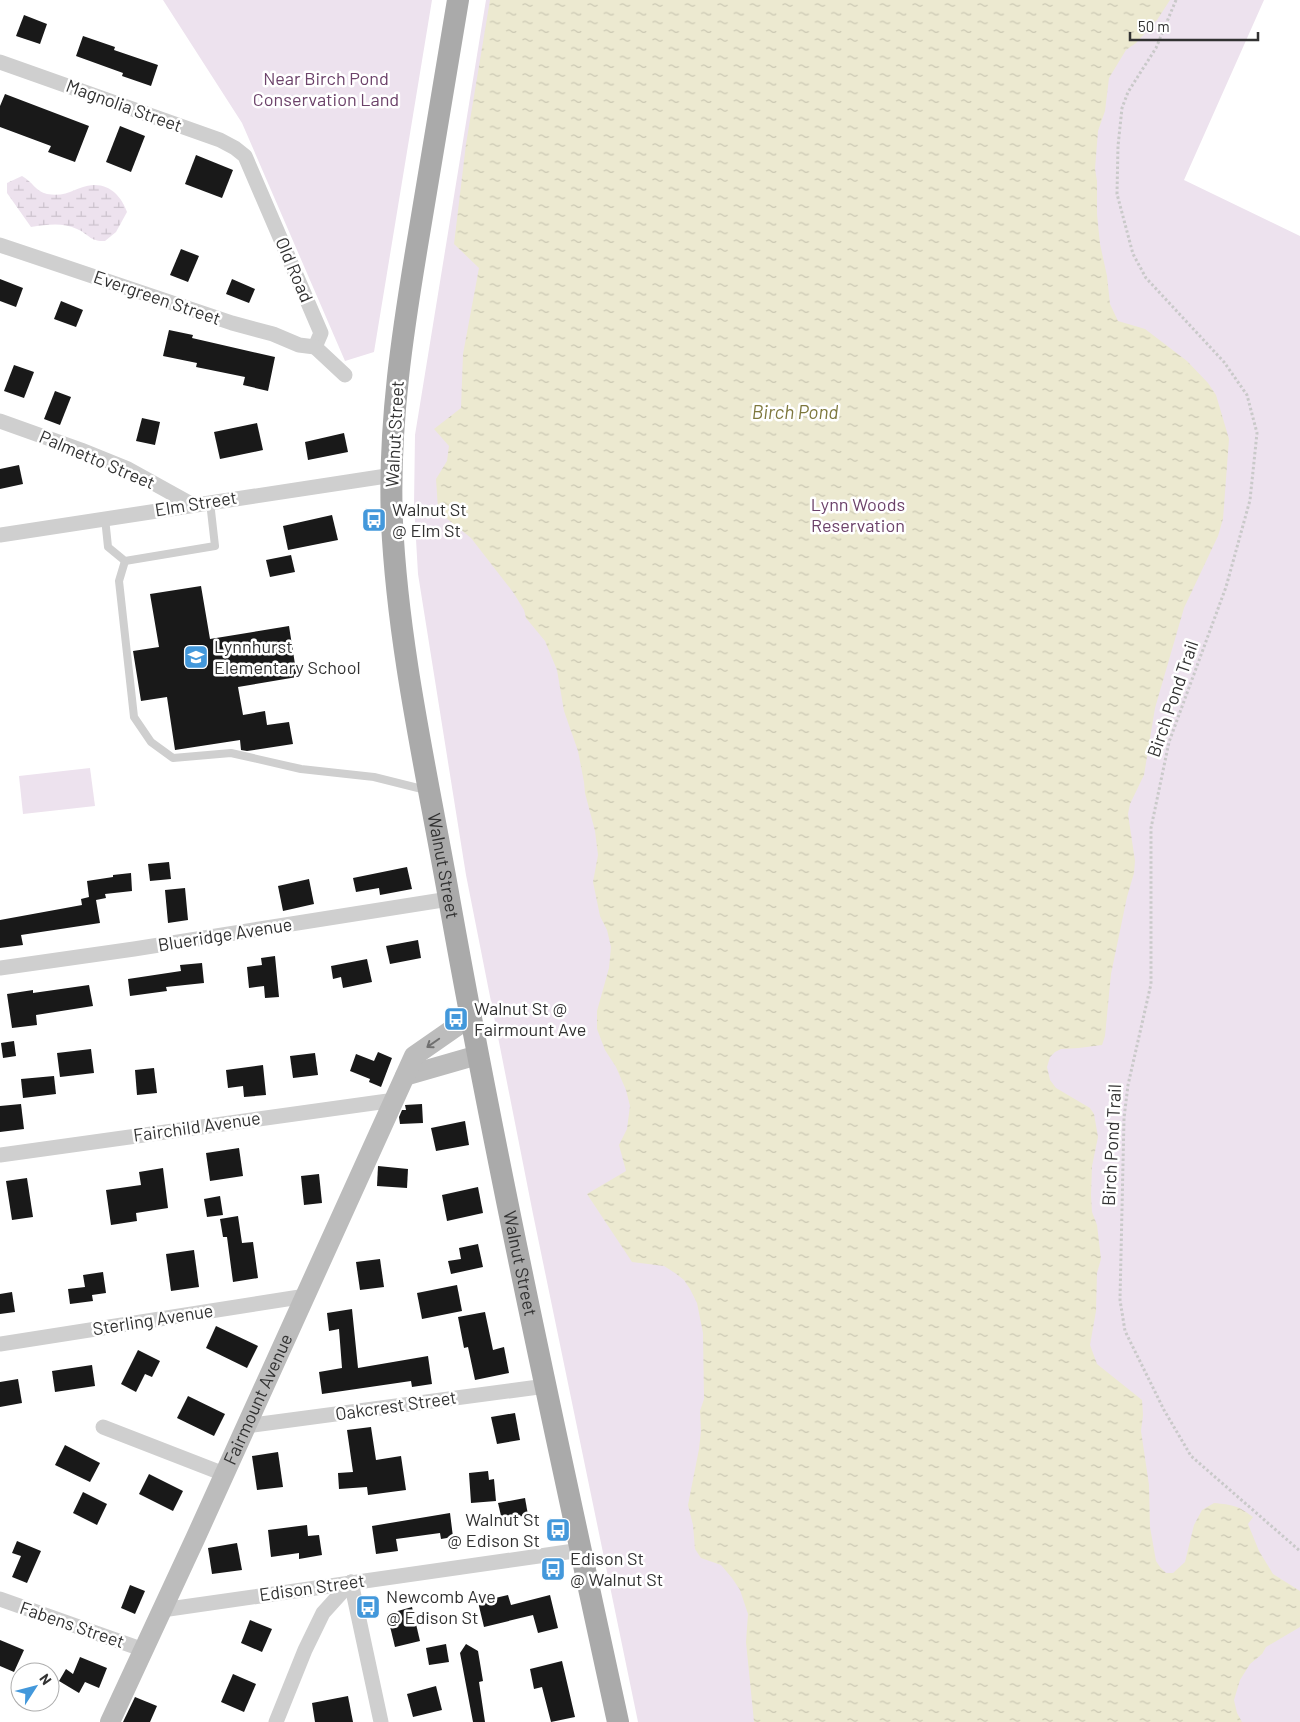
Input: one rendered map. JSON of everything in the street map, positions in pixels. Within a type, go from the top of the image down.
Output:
[{"type":"main road","name":"Walnut Street","points":[[458,0],[405,324],[396,397],[393,529],[414,709],[470,1017],[618,1722]]},
{"type":"street","name":"Magnolia Street","points":[[0,62],[220,140],[245,156]]},
{"type":"street","name":"Old Road","points":[[245,156],[321,334],[315,347]]},
{"type":"street","name":"Evergreen Street","points":[[0,244],[232,323],[273,334],[299,345],[315,347]]},
{"type":"street","points":[[315,347],[345,375]]},
{"type":"street","name":"Palmetto Street","points":[[0,421],[128,469],[193,504]]},
{"type":"street","name":"Elm Street","points":[[0,535],[193,504],[393,475]]},
{"type":"street","name":"Blueridge Avenue","points":[[0,968],[134,949],[449,899]]},
{"type":"street","name":"Fairmount Avenue","points":[[110,1722],[414,1056],[470,1017]]},
{"type":"street","points":[[405,1076],[478,1056]]},
{"type":"street","name":"Fairchild Avenue","points":[[0,1155],[395,1100]]},
{"type":"street","name":"Sterling Avenue","points":[[0,1344],[306,1296]]},
{"type":"street","name":"Oakcrest Street","points":[[246,1426],[546,1386]]},
{"type":"street","points":[[103,1427],[224,1474]]},
{"type":"street","name":"Edison Street","points":[[162,1610],[581,1550]]},
{"type":"street","points":[[276,1722],[305,1650],[323,1612],[351,1582]]},
{"type":"street","points":[[351,1582],[381,1722]]},
{"type":"street","name":"Fabens Street","points":[[0,1599],[144,1650]]},
{"type":"lane","points":[[105,518],[108,547],[125,561],[215,546],[210,502]]},
{"type":"lane","points":[[125,561],[120,581],[134,717],[151,742],[173,758],[231,752],[301,770],[374,777],[430,791]]},
{"type":"path","name":"Birch Pond Trail","points":[[1176,0],[1156,48],[1128,92],[1122,108],[1118,146],[1117,194],[1133,254],[1146,278],[1224,362],[1247,395],[1257,433],[1250,500],[1226,587],[1169,742],[1151,828],[1151,984],[1128,1086],[1124,1118],[1120,1300],[1125,1331],[1164,1410],[1191,1456],[1300,1550]]},
{"type":"green space","name":"Near Birch Pond Conservation Land","points":[[163,0],[432,0],[374,352],[345,361],[242,123]]},
{"type":"green space","name":"Birch Pond","points":[[486,0],[1264,0],[1184,180],[1300,236],[1300,1722],[638,1722],[533,1214],[466,875],[418,574],[414,505],[415,435]]},
{"type":"green space","points":[[22,176],[43,193],[54,195],[93,185],[105,187],[119,197],[127,212],[116,232],[105,241],[93,239],[77,229],[65,225],[31,227],[7,193],[7,183]]},
{"type":"green space","points":[[90,768],[95,806],[23,814],[19,776]]},
{"type":"water","name":"Birch Pond","points":[[490,0],[1170,0],[1157,20],[1136,43],[1126,50],[1109,78],[1105,111],[1098,131],[1095,169],[1100,244],[1107,276],[1110,304],[1118,321],[1145,329],[1187,361],[1208,383],[1216,395],[1229,439],[1223,519],[1218,536],[1184,608],[1155,708],[1144,775],[1130,804],[1128,814],[1135,861],[1134,873],[1111,974],[1105,1036],[1102,1045],[1061,1049],[1055,1052],[1050,1057],[1047,1067],[1050,1080],[1056,1088],[1090,1108],[1094,1114],[1098,1137],[1092,1166],[1091,1195],[1092,1212],[1097,1225],[1101,1259],[1097,1273],[1096,1311],[1090,1345],[1097,1364],[1142,1400],[1141,1431],[1149,1485],[1150,1527],[1156,1561],[1166,1573],[1173,1573],[1185,1562],[1194,1525],[1202,1510],[1214,1503],[1230,1505],[1243,1510],[1253,1517],[1248,1524],[1259,1551],[1273,1574],[1300,1591],[1300,1627],[1266,1647],[1262,1654],[1250,1664],[1240,1680],[1234,1700],[1237,1713],[1242,1722],[754,1722],[746,1642],[748,1614],[740,1590],[732,1578],[721,1565],[701,1558],[695,1549],[693,1525],[688,1505],[699,1449],[701,1431],[700,1411],[704,1399],[703,1333],[697,1303],[684,1280],[664,1266],[632,1262],[587,1194],[626,1171],[619,1145],[627,1129],[630,1106],[626,1090],[616,1067],[605,1050],[597,1029],[597,1011],[609,968],[611,947],[607,930],[600,916],[593,882],[598,855],[595,831],[585,793],[578,751],[564,711],[557,670],[545,641],[526,618],[524,610],[513,592],[471,538],[438,509],[436,479],[447,461],[449,446],[434,429],[461,408],[463,354],[479,268],[454,244],[466,144]]},
{"type":"building","points":[[24,15],[47,24],[40,44],[16,36]]},
{"type":"building","points":[[83,36],[115,47],[114,50],[158,65],[151,86],[122,76],[123,73],[76,56]]},
{"type":"building","points":[[5,94],[89,126],[75,162],[48,152],[51,146],[0,127],[0,106]]},
{"type":"building","points":[[120,126],[145,136],[131,172],[106,162]]},
{"type":"building","points":[[196,155],[233,170],[222,198],[185,184]]},
{"type":"building","points":[[181,249],[199,256],[188,282],[170,275]]},
{"type":"building","points":[[0,279],[23,288],[16,307],[0,301]]},
{"type":"building","points":[[232,279],[255,289],[249,303],[226,294]]},
{"type":"building","points":[[61,301],[83,310],[76,327],[54,319]]},
{"type":"building","points":[[169,330],[193,335],[192,338],[275,357],[268,391],[243,385],[245,377],[196,367],[197,363],[163,356]]},
{"type":"building","points":[[14,365],[34,372],[24,398],[4,391]]},
{"type":"building","points":[[55,391],[71,397],[60,425],[44,419]]},
{"type":"building","points":[[142,418],[160,422],[155,445],[136,441]]},
{"type":"building","points":[[257,423],[263,450],[220,459],[214,432]]},
{"type":"building","points":[[344,433],[348,452],[308,460],[305,442]]},
{"type":"building","points":[[19,465],[23,484],[0,489],[0,469]]},
{"type":"building","points":[[332,515],[338,540],[288,550],[283,526]]},
{"type":"building","points":[[291,555],[295,572],[270,577],[266,560]]},
{"type":"building","points":[[201,586],[210,639],[289,626],[297,677],[238,687],[243,715],[265,711],[267,725],[289,722],[293,744],[247,751],[241,750],[240,740],[175,750],[167,697],[141,701],[133,651],[159,647],[150,594]]},
{"type":"building","points":[[169,862],[171,879],[150,881],[148,864]]},
{"type":"building","points":[[407,867],[412,889],[380,895],[379,888],[356,892],[353,878]]},
{"type":"building","points":[[131,873],[132,891],[105,894],[106,898],[96,900],[100,923],[21,935],[23,945],[0,948],[0,920],[82,905],[81,899],[89,897],[87,881]]},
{"type":"building","points":[[309,879],[314,904],[283,911],[278,886]]},
{"type":"building","points":[[185,888],[188,920],[168,923],[165,890]]},
{"type":"building","points":[[418,940],[421,958],[390,964],[386,946]]},
{"type":"building","points":[[275,956],[279,997],[265,998],[264,986],[249,988],[247,967],[262,965],[261,958]]},
{"type":"building","points":[[367,959],[372,982],[343,988],[341,977],[333,979],[331,966]]},
{"type":"building","points":[[202,963],[204,983],[166,987],[167,991],[130,996],[128,979],[181,971],[180,965]]},
{"type":"building","points":[[89,985],[93,1006],[36,1015],[37,1025],[12,1028],[7,994],[33,990],[33,993]]},
{"type":"building","points":[[14,1041],[16,1056],[3,1058],[1,1043]]},
{"type":"building","points":[[91,1049],[94,1073],[60,1077],[57,1053]]},
{"type":"building","points":[[378,1052],[392,1058],[381,1087],[369,1082],[370,1079],[350,1071],[356,1054],[374,1061]]},
{"type":"building","points":[[315,1053],[318,1075],[293,1078],[290,1056]]},
{"type":"building","points":[[263,1065],[266,1095],[244,1097],[243,1086],[228,1088],[226,1070]]},
{"type":"building","points":[[154,1068],[157,1093],[137,1095],[135,1070]]},
{"type":"building","points":[[54,1076],[56,1094],[23,1098],[21,1079]]},
{"type":"building","points":[[21,1104],[24,1129],[0,1132],[0,1106]]},
{"type":"building","points":[[422,1104],[423,1123],[400,1124],[399,1117],[402,1110],[406,1110],[405,1105]]},
{"type":"building","points":[[465,1121],[469,1145],[436,1151],[431,1128]]},
{"type":"building","points":[[239,1148],[243,1176],[210,1181],[206,1153]]},
{"type":"building","points":[[378,1166],[408,1169],[407,1188],[377,1186]]},
{"type":"building","points":[[163,1168],[168,1208],[136,1213],[137,1221],[111,1225],[106,1190],[141,1185],[139,1172]]},
{"type":"building","points":[[319,1174],[322,1203],[304,1205],[301,1176]]},
{"type":"building","points":[[27,1178],[33,1217],[12,1220],[6,1181]]},
{"type":"building","points":[[478,1187],[483,1213],[447,1221],[442,1195]]},
{"type":"building","points":[[220,1196],[223,1215],[207,1217],[204,1199]]},
{"type":"building","points":[[238,1216],[242,1243],[253,1242],[258,1278],[233,1282],[227,1237],[223,1237],[220,1219]]},
{"type":"building","points":[[478,1244],[483,1267],[451,1274],[448,1261],[461,1259],[459,1248]]},
{"type":"building","points":[[194,1250],[199,1287],[171,1291],[166,1254]]},
{"type":"building","points":[[380,1259],[384,1287],[360,1290],[356,1262]]},
{"type":"building","points":[[103,1272],[106,1293],[92,1295],[93,1301],[70,1304],[68,1289],[85,1287],[83,1275]]},
{"type":"building","points":[[457,1285],[462,1311],[422,1319],[417,1293]]},
{"type":"building","points":[[12,1292],[15,1312],[0,1314],[0,1294]]},
{"type":"building","points":[[352,1309],[358,1368],[428,1356],[432,1384],[412,1387],[411,1381],[322,1394],[319,1372],[342,1368],[339,1329],[329,1331],[327,1313]]},
{"type":"building","points":[[485,1312],[493,1350],[504,1347],[509,1373],[475,1380],[468,1347],[464,1348],[458,1317]]},
{"type":"building","points":[[216,1326],[258,1346],[247,1368],[206,1348]]},
{"type":"building","points":[[138,1350],[160,1361],[152,1377],[145,1374],[136,1392],[121,1384]]},
{"type":"building","points":[[92,1365],[95,1386],[55,1392],[52,1371]]},
{"type":"building","points":[[18,1379],[22,1403],[0,1407],[0,1382]]},
{"type":"building","points":[[188,1396],[225,1414],[214,1436],[177,1418]]},
{"type":"building","points":[[515,1413],[520,1440],[497,1444],[491,1417]]},
{"type":"building","points":[[371,1427],[376,1460],[401,1456],[406,1490],[368,1495],[367,1487],[339,1489],[338,1473],[353,1472],[347,1430]]},
{"type":"building","points":[[65,1445],[100,1463],[90,1482],[55,1465]]},
{"type":"building","points":[[278,1452],[283,1487],[257,1490],[252,1456]]},
{"type":"building","points":[[488,1471],[489,1480],[494,1479],[496,1501],[471,1503],[469,1473]]},
{"type":"building","points":[[149,1474],[183,1491],[173,1511],[139,1494]]},
{"type":"building","points":[[83,1492],[107,1504],[97,1525],[73,1513]]},
{"type":"building","points":[[525,1498],[528,1515],[502,1520],[498,1503]]},
{"type":"building","points":[[450,1513],[453,1537],[441,1539],[440,1533],[396,1539],[398,1551],[376,1554],[372,1526]]},
{"type":"building","points":[[307,1525],[308,1536],[319,1535],[322,1555],[299,1559],[299,1553],[271,1557],[268,1530]]},
{"type":"building","points":[[17,1541],[41,1551],[27,1583],[12,1577],[21,1556],[12,1553]]},
{"type":"building","points":[[237,1543],[242,1570],[212,1574],[208,1548]]},
{"type":"building","points":[[130,1585],[145,1591],[135,1614],[121,1608]]},
{"type":"building","points":[[508,1595],[511,1605],[550,1595],[558,1628],[538,1633],[533,1615],[484,1627],[478,1602]]},
{"type":"building","points":[[412,1607],[420,1641],[395,1647],[387,1614]]},
{"type":"building","points":[[250,1620],[272,1629],[262,1652],[241,1643]]},
{"type":"building","points":[[0,1640],[24,1650],[19,1662],[10,1662],[10,1670],[0,1666]]},
{"type":"building","points":[[446,1644],[449,1662],[429,1665],[426,1648]]},
{"type":"building","points":[[466,1644],[478,1651],[483,1681],[479,1682],[485,1722],[473,1722],[460,1653]]},
{"type":"building","points":[[80,1657],[107,1668],[99,1688],[85,1682],[79,1693],[60,1682],[66,1669],[73,1674]]},
{"type":"building","points":[[562,1661],[575,1717],[551,1722],[542,1687],[534,1689],[530,1669]]},
{"type":"building","points":[[233,1674],[256,1684],[244,1712],[221,1702]]},
{"type":"building","points":[[436,1686],[442,1710],[413,1717],[407,1694]]},
{"type":"building","points":[[348,1696],[353,1722],[315,1722],[312,1703]]},
{"type":"building","points":[[135,1697],[157,1706],[150,1722],[123,1722]]},
{"type":"place","name":"Walnut St @ Elm St","points":[[374,520]]},
{"type":"place","name":"Lynnhurst Elementary School","points":[[196,657]]},
{"type":"place","name":"Walnut St @ Fairmount Ave","points":[[456,1019]]},
{"type":"place","name":"Walnut St @ Edison St","points":[[558,1530]]},
{"type":"place","name":"Edison St @ Walnut St","points":[[553,1569]]},
{"type":"place","name":"Newcomb Ave @ Edison St","points":[[368,1607]]},
{"type":"park label","name":"Lynn Woods Reservation","points":[[858,515]]}]
